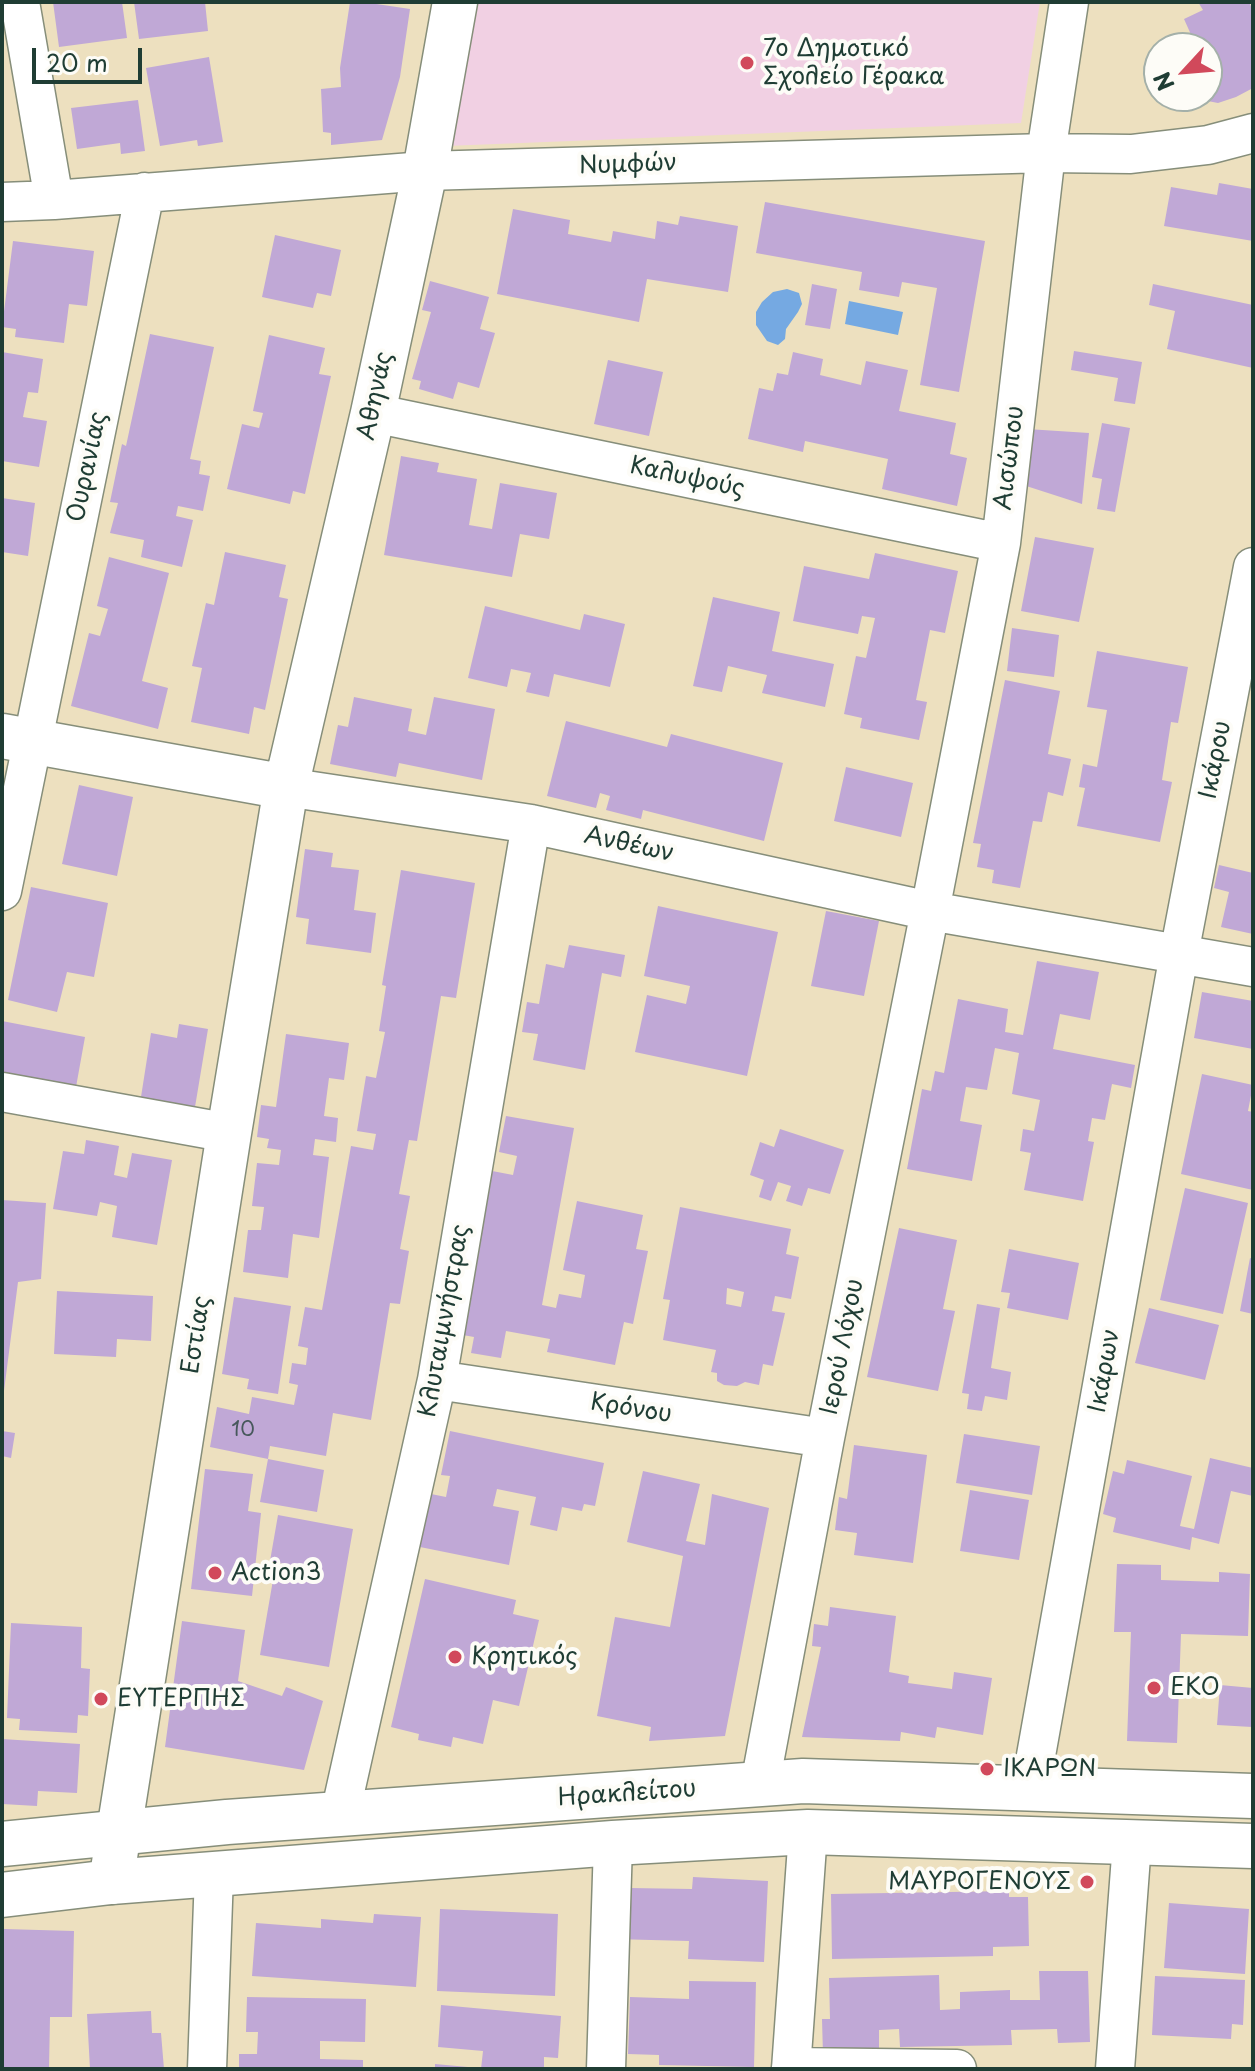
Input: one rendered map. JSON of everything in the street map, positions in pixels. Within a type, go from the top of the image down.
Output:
[{"type":"main road","name":"Αθηνάς","points":[[286,787],[373,413],[425,171],[455,2]]},
{"type":"main road","name":"Ανθέων","points":[[17,739],[286,787]]},
{"type":"main road","name":"Εστίας","points":[[111,1882],[286,787]]},
{"type":"main road","name":"Ηρακλείτου","points":[[2,1844],[340,1814],[803,1781],[1253,1796]]},
{"type":"main road","name":"Ηρακλείτου","points":[[2,1895],[111,1882],[613,1843],[808,1832],[1253,1846]]},
{"type":"street","points":[[20,2],[54,200]]},
{"type":"street","name":"Αισώπου","points":[[930,911],[1001,543],[1046,153],[1069,2]]},
{"type":"street","name":"Νυμφών","points":[[2,202],[425,171],[1046,153],[1131,154],[1208,145],[1253,133]]},
{"type":"street","name":"Ουρανίας","points":[[2,891],[17,739],[145,192]]},
{"type":"street","name":"Καλυψούς","points":[[373,413],[1001,543]]},
{"type":"street","name":"Ικάρου","points":[[1179,954],[1253,567]]},
{"type":"street","name":"Ανθέων","points":[[286,787],[531,824],[930,911],[1253,967]]},
{"type":"street","name":"Κλυταιμνήστρας","points":[[340,1814],[437,1380],[531,824]]},
{"type":"street","name":"Ιερού Λόχου","points":[[760,1784],[930,911]]},
{"type":"street","name":"Ικάρων","points":[[1030,1789],[1179,954]]},
{"type":"street","points":[[2,1092],[229,1133]]},
{"type":"street","name":"Κρόνου","points":[[437,1380],[825,1438]]},
{"type":"street","points":[[808,1832],[791,2068],[957,2069]]},
{"type":"street","points":[[606,2069],[613,1843]]},
{"type":"street","points":[[1115,2069],[1132,1843]]},
{"type":"street","points":[[207,2069],[214,1874]]},
{"type":"shaded area","name":"7o Δημοτικό Σχολείο Γέρακα","points":[[475,2],[1040,2],[1021,123],[446,146]]},
{"type":"water","points":[[787,289],[799,293],[802,304],[786,329],[785,339],[778,345],[767,341],[756,325],[756,312],[773,292]]},
{"type":"water","points":[[849,301],[903,312],[898,335],[845,324]]},
{"type":"building","points":[[53,2],[122,2],[127,38],[59,47]]},
{"type":"building","points":[[134,2],[205,2],[208,31],[139,39]]},
{"type":"building","points":[[350,2],[410,9],[400,77],[382,140],[331,145],[331,133],[323,132],[321,89],[341,87],[340,68]]},
{"type":"building","points":[[1198,2],[1249,2],[1253,11],[1253,88],[1223,101],[1223,32],[1190,32],[1184,19],[1203,10]]},
{"type":"building","points":[[209,57],[223,142],[198,146],[197,140],[160,146],[146,68]]},
{"type":"building","points":[[138,100],[145,151],[121,154],[120,143],[77,149],[71,108]]},
{"type":"building","points":[[1219,183],[1253,189],[1253,241],[1164,226],[1171,187],[1217,195]]},
{"type":"building","points":[[765,202],[985,241],[959,392],[920,385],[937,288],[902,282],[899,297],[859,290],[862,272],[756,253]]},
{"type":"building","points":[[513,209],[570,220],[568,234],[611,242],[613,231],[655,239],[657,221],[678,225],[680,216],[738,226],[728,292],[647,279],[639,322],[497,294]]},
{"type":"building","points":[[275,235],[341,250],[331,296],[317,293],[313,308],[262,297]]},
{"type":"building","points":[[13,241],[94,251],[87,306],[69,304],[64,343],[15,337],[16,329],[2,327]]},
{"type":"building","points":[[430,281],[489,297],[480,329],[495,333],[479,388],[458,382],[453,399],[419,389],[421,381],[412,379],[431,312],[422,310]]},
{"type":"building","points":[[812,284],[837,289],[830,329],[805,325]]},
{"type":"building","points":[[1153,284],[1253,305],[1253,368],[1167,349],[1175,311],[1149,305]]},
{"type":"building","points":[[150,334],[214,347],[190,459],[201,461],[199,474],[210,476],[203,511],[178,506],[176,516],[193,520],[182,567],[141,557],[144,540],[110,533],[118,503],[110,502],[122,444],[126,446]]},
{"type":"building","points":[[269,335],[325,348],[319,374],[331,376],[305,494],[293,491],[290,504],[227,489],[242,424],[259,428],[263,413],[253,411]]},
{"type":"building","points":[[1074,351],[1142,362],[1135,404],[1114,401],[1118,378],[1071,370]]},
{"type":"building","points":[[2,352],[43,359],[38,393],[28,392],[23,417],[47,421],[39,467],[2,461]]},
{"type":"building","points":[[793,352],[823,359],[820,375],[861,385],[866,361],[908,370],[899,411],[956,423],[950,454],[967,458],[957,506],[882,489],[888,459],[805,441],[803,452],[748,439],[759,388],[773,391],[777,373],[788,375]]},
{"type":"building","points":[[608,360],[663,372],[649,436],[594,424]]},
{"type":"building","points":[[1102,423],[1130,428],[1115,512],[1097,509],[1102,479],[1092,477]]},
{"type":"building","points":[[1027,429],[1089,433],[1082,504],[1017,483]]},
{"type":"building","points":[[401,456],[439,463],[437,472],[477,479],[469,525],[492,529],[500,483],[557,493],[549,539],[520,534],[512,577],[384,555]]},
{"type":"building","points":[[2,498],[35,503],[28,556],[2,552]]},
{"type":"building","points":[[1035,537],[1094,548],[1079,622],[1021,611]]},
{"type":"building","points":[[225,552],[286,565],[279,597],[288,599],[265,710],[254,707],[249,734],[191,722],[202,668],[192,666],[206,603],[214,605]]},
{"type":"building","points":[[875,553],[958,571],[945,633],[930,630],[916,700],[927,702],[919,740],[860,728],[862,718],[844,714],[856,656],[866,658],[875,618],[862,616],[858,634],[793,621],[804,566],[869,579]]},
{"type":"building","points":[[109,557],[169,573],[142,681],[168,688],[158,729],[71,706],[89,633],[100,636],[108,609],[97,606]]},
{"type":"building","points":[[713,597],[780,612],[772,651],[834,664],[825,707],[762,693],[767,675],[728,666],[722,692],[693,686]]},
{"type":"building","points":[[485,606],[580,630],[584,614],[625,624],[610,687],[554,674],[549,697],[526,692],[531,673],[511,669],[507,687],[468,678]]},
{"type":"building","points":[[1012,628],[1059,635],[1054,677],[1007,671]]},
{"type":"building","points":[[1097,651],[1188,667],[1178,723],[1171,722],[1162,780],[1172,782],[1160,842],[1077,826],[1085,788],[1079,787],[1083,764],[1097,767],[1107,710],[1087,707]]},
{"type":"building","points":[[1005,680],[1060,691],[1048,754],[1071,759],[1063,796],[1048,792],[1042,822],[1033,821],[1020,888],[992,883],[994,870],[977,867],[981,844],[973,843]]},
{"type":"building","points":[[354,697],[412,709],[408,731],[426,735],[434,697],[495,709],[482,780],[399,763],[396,777],[330,764],[338,725],[348,727]]},
{"type":"building","points":[[566,721],[667,747],[671,734],[783,763],[764,841],[643,810],[641,819],[606,810],[610,796],[600,793],[596,808],[547,796]]},
{"type":"building","points":[[846,767],[913,783],[901,837],[834,821]]},
{"type":"building","points":[[79,785],[133,797],[117,876],[62,864]]},
{"type":"building","points":[[305,849],[333,853],[331,867],[359,870],[354,910],[376,913],[371,953],[306,944],[309,919],[296,917]]},
{"type":"building","points":[[1219,865],[1253,873],[1253,934],[1221,927],[1229,892],[1214,888]]},
{"type":"building","points":[[401,870],[475,883],[456,998],[441,996],[417,1141],[409,1140],[399,1194],[410,1196],[400,1249],[409,1251],[400,1304],[390,1303],[371,1420],[333,1413],[326,1456],[270,1446],[268,1459],[210,1447],[217,1407],[249,1414],[252,1397],[294,1405],[298,1385],[289,1383],[292,1363],[306,1365],[308,1348],[298,1346],[305,1307],[322,1310],[351,1146],[373,1150],[376,1134],[357,1131],[366,1076],[376,1078],[385,1032],[379,1031],[386,986],[382,985]]},
{"type":"building","points":[[31,887],[108,903],[94,977],[67,972],[57,1012],[8,1000]]},
{"type":"building","points":[[658,906],[778,932],[747,1076],[635,1052],[647,995],[686,1004],[690,986],[644,976]]},
{"type":"building","points":[[826,911],[879,921],[864,996],[811,986]]},
{"type":"building","points":[[569,945],[625,955],[621,977],[602,973],[585,1070],[533,1060],[538,1034],[522,1032],[527,1002],[539,1004],[546,964],[564,968]]},
{"type":"building","points":[[1037,961],[1099,972],[1090,1020],[1060,1014],[1053,1049],[1135,1065],[1131,1088],[1112,1084],[1105,1120],[1092,1118],[1088,1141],[1094,1142],[1083,1201],[1024,1190],[1031,1153],[1020,1151],[1023,1129],[1034,1131],[1040,1100],[1012,1094],[1019,1053],[995,1048],[987,1090],[966,1087],[960,1121],[982,1125],[972,1181],[907,1169],[922,1089],[931,1091],[935,1071],[944,1073],[958,999],[1008,1009],[1005,1032],[1023,1035]]},
{"type":"building","points":[[1202,992],[1253,1001],[1253,1049],[1194,1038]]},
{"type":"building","points":[[2,1021],[85,1037],[76,1087],[2,1073]]},
{"type":"building","points":[[179,1024],[208,1029],[195,1107],[141,1097],[151,1033],[177,1038]]},
{"type":"building","points":[[286,1034],[349,1043],[344,1080],[329,1078],[324,1116],[338,1118],[336,1142],[315,1139],[313,1155],[329,1157],[319,1238],[293,1234],[288,1278],[243,1272],[248,1230],[261,1230],[264,1207],[252,1206],[257,1163],[279,1165],[281,1150],[267,1148],[269,1139],[257,1137],[261,1105],[276,1107]]},
{"type":"building","points":[[1202,1074],[1253,1085],[1248,1111],[1253,1112],[1253,1190],[1181,1174]]},
{"type":"building","points":[[506,1116],[574,1128],[542,1305],[556,1308],[559,1294],[581,1298],[585,1275],[563,1270],[577,1201],[643,1215],[636,1249],[648,1251],[633,1324],[624,1322],[615,1365],[547,1352],[550,1339],[506,1331],[501,1358],[471,1353],[474,1337],[457,1334],[487,1170],[513,1175],[517,1156],[499,1152]]},
{"type":"building","points":[[780,1129],[844,1150],[830,1194],[808,1188],[802,1206],[786,1201],[791,1186],[778,1182],[771,1201],[759,1197],[764,1180],[750,1175],[760,1142],[774,1147]]},
{"type":"building","points":[[86,1140],[119,1146],[114,1175],[127,1178],[132,1153],[172,1160],[157,1245],[112,1237],[117,1206],[100,1202],[97,1216],[53,1209],[63,1151],[84,1154]]},
{"type":"building","points":[[1185,1188],[1248,1203],[1223,1314],[1160,1300]]},
{"type":"building","points":[[2,1200],[46,1203],[41,1279],[18,1282],[4,1391],[2,1390]]},
{"type":"building","points":[[680,1207],[791,1229],[786,1254],[799,1257],[791,1299],[775,1296],[772,1311],[785,1313],[773,1366],[763,1364],[759,1385],[745,1382],[737,1386],[724,1385],[717,1381],[717,1373],[711,1372],[716,1350],[663,1340],[670,1300],[663,1299]],"holes":[[[727,1288],[744,1292],[741,1307],[726,1304]]]},
{"type":"building","points":[[899,1228],[957,1240],[943,1309],[955,1311],[938,1391],[867,1377]]},
{"type":"building","points":[[1009,1249],[1079,1263],[1068,1320],[1007,1308],[1010,1293],[1001,1292]]},
{"type":"building","points":[[1250,1258],[1253,1259],[1253,1314],[1240,1311]]},
{"type":"building","points":[[57,1291],[153,1296],[151,1341],[117,1339],[116,1357],[54,1354]]},
{"type":"building","points":[[234,1297],[291,1306],[278,1394],[247,1389],[249,1379],[222,1374]]},
{"type":"building","points":[[977,1304],[1000,1308],[991,1368],[1011,1372],[1007,1400],[985,1396],[982,1411],[967,1409],[969,1394],[962,1393]]},
{"type":"building","points":[[1149,1308],[1219,1325],[1205,1380],[1135,1363]]},
{"type":"building","points":[[2,1431],[15,1433],[11,1458],[2,1456]]},
{"type":"building","points":[[450,1431],[604,1463],[595,1506],[584,1504],[582,1511],[562,1507],[557,1531],[530,1525],[536,1497],[497,1489],[493,1506],[519,1511],[509,1565],[420,1547],[431,1494],[446,1497],[450,1476],[441,1475]]},
{"type":"building","points":[[964,1434],[1040,1446],[1032,1495],[956,1483]]},
{"type":"building","points":[[854,1445],[927,1455],[913,1563],[854,1555],[857,1533],[835,1530],[839,1497],[847,1499]]},
{"type":"building","points":[[1210,1458],[1253,1468],[1253,1496],[1231,1491],[1219,1544],[1192,1537],[1190,1550],[1113,1532],[1116,1518],[1103,1514],[1113,1471],[1124,1474],[1127,1460],[1192,1476],[1180,1526],[1194,1529]]},
{"type":"building","points":[[268,1459],[324,1470],[317,1512],[260,1502]]},
{"type":"building","points":[[205,1469],[253,1474],[248,1511],[261,1513],[252,1596],[191,1589]]},
{"type":"building","points":[[643,1471],[700,1484],[686,1541],[705,1545],[712,1494],[769,1508],[725,1736],[649,1741],[651,1727],[597,1716],[615,1617],[670,1627],[683,1556],[627,1542]]},
{"type":"building","points":[[970,1490],[1029,1500],[1019,1560],[960,1551]]},
{"type":"building","points":[[278,1515],[353,1529],[329,1667],[260,1655],[273,1580],[285,1582],[288,1565],[270,1561]]},
{"type":"building","points":[[1117,1564],[1161,1565],[1161,1580],[1219,1582],[1219,1572],[1250,1574],[1248,1636],[1181,1634],[1177,1743],[1127,1741],[1131,1632],[1114,1632]]},
{"type":"building","name":"Κρητικός","points":[[425,1579],[516,1600],[513,1614],[539,1620],[519,1706],[493,1700],[483,1744],[453,1737],[451,1747],[418,1740],[419,1734],[391,1727]]},
{"type":"building","points":[[830,1607],[896,1616],[889,1672],[909,1676],[908,1683],[952,1689],[954,1672],[992,1678],[983,1735],[937,1727],[935,1738],[901,1732],[900,1741],[802,1737],[821,1647],[812,1646],[814,1624],[828,1626]]},
{"type":"building","points":[[182,1621],[245,1630],[238,1681],[282,1696],[286,1687],[323,1701],[304,1770],[165,1747]]},
{"type":"building","points":[[11,1623],[82,1627],[81,1668],[90,1669],[88,1716],[78,1715],[77,1733],[19,1730],[20,1719],[7,1718]]},
{"type":"building","points":[[1220,1685],[1253,1688],[1252,1727],[1217,1725]]},
{"type":"building","points":[[2,1739],[80,1744],[77,1793],[38,1791],[37,1806],[2,1804]]},
{"type":"building","points":[[693,1877],[768,1881],[764,1962],[688,1959],[689,1941],[613,1939],[630,1888],[692,1889]]},
{"type":"building","points":[[1009,1891],[1009,1897],[1028,1897],[1029,1946],[993,1947],[993,1956],[832,1959],[831,1894]]},
{"type":"building","points":[[1169,1903],[1249,1909],[1245,1974],[1164,1968]]},
{"type":"building","points":[[440,1909],[558,1914],[555,1996],[437,1991]]},
{"type":"building","points":[[374,1914],[421,1917],[416,1987],[252,1976],[256,1923],[321,1928],[321,1919],[373,1923]]},
{"type":"building","points":[[4,1929],[74,1931],[72,2017],[50,2017],[49,2069],[2,2069]]},
{"type":"building","points":[[1039,1971],[1088,1971],[1090,2042],[1058,2043],[1057,2029],[1011,2030],[1012,2045],[900,2047],[899,2029],[879,2030],[879,2054],[823,2055],[822,2019],[830,2019],[829,1978],[939,1975],[940,2010],[960,2009],[960,1992],[1010,1990],[1010,2000],[1040,2000]]},
{"type":"building","points":[[1155,1976],[1245,1980],[1243,2025],[1232,2024],[1231,2039],[1152,2035]]},
{"type":"building","points":[[689,1981],[756,1982],[754,2067],[659,2065],[659,2055],[628,2054],[630,1997],[689,1999]]},
{"type":"building","points":[[247,1997],[366,1999],[365,2042],[320,2041],[320,2059],[363,2060],[363,2069],[239,2069],[239,2054],[257,2054],[258,2032],[246,2032]]},
{"type":"building","points":[[441,2005],[561,2016],[558,2058],[544,2057],[544,2069],[481,2069],[483,2051],[438,2047]]},
{"type":"building","points":[[151,2011],[152,2033],[161,2033],[164,2069],[90,2069],[87,2014]]},
{"type":"building","points":[[435,2064],[468,2067],[468,2069],[435,2069]]},
{"type":"place","name":"7o Δημοτικό Σχολείο Γέρακα","points":[[747,63]]},
{"type":"place","name":"Action3","points":[[215,1573]]},
{"type":"place","name":"Κρητικός","points":[[455,1657]]},
{"type":"place","name":"EKO","points":[[1154,1688]]},
{"type":"place","name":"ΕΥΤΕΡΠΗΣ","points":[[101,1699]]},
{"type":"place","name":"ΙΚΑΡΩΝ","points":[[987,1769]]},
{"type":"place","name":"ΜΑΥΡΟΓΕΝΟΥΣ","points":[[1087,1882]]}]
